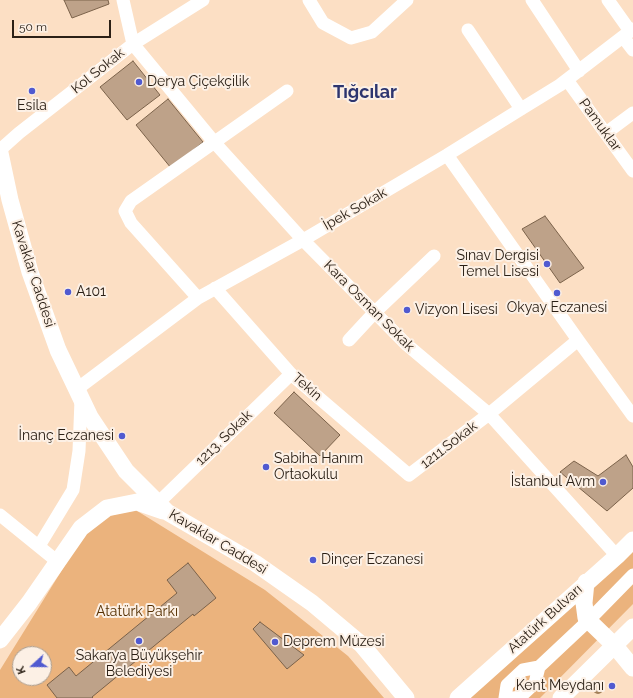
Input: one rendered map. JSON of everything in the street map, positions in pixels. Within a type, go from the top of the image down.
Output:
[{"type":"main road","name":"Kavaklar Caddesi","points":[[0,151],[10,200],[30,272],[58,350],[90,417],[126,471],[162,507],[255,563],[312,603],[362,645],[406,698]]},
{"type":"main road","points":[[0,640],[29,603],[82,528],[107,508],[137,502],[162,507]]},
{"type":"main road","name":"Atatürk Bulvarı","points":[[458,698],[633,540]]},
{"type":"main road","points":[[586,582],[584,603],[586,618],[615,646],[633,668]]},
{"type":"main road","points":[[562,698],[633,627]]},
{"type":"street","points":[[123,0],[133,44]]},
{"type":"street","name":"Kol Sokak","points":[[0,151],[19,133],[133,44],[202,0]]},
{"type":"street","points":[[309,0],[323,23],[351,38],[372,32],[407,0]]},
{"type":"street","points":[[532,0],[579,71]]},
{"type":"street","points":[[608,0],[629,32],[633,50]]},
{"type":"street","points":[[468,30],[521,109]]},
{"type":"street","name":"İpek Sokak","points":[[79,393],[198,298],[303,240],[447,155],[567,80],[629,32]]},
{"type":"street","name":"Kara Osman Sokak","points":[[133,44],[214,142],[303,240],[406,344],[489,414],[617,556]]},
{"type":"street","name":"Pamuklar","points":[[567,80],[633,171]]},
{"type":"street","points":[[198,298],[131,223],[125,212],[131,201],[287,91]]},
{"type":"street","points":[[606,133],[633,113]]},
{"type":"street","points":[[447,155],[633,416]]},
{"type":"street","points":[[349,340],[374,313],[434,256]]},
{"type":"street","name":"Tekin","points":[[215,288],[291,374],[410,475]]},
{"type":"street","name":"1211.Sokak","points":[[410,475],[489,414],[578,340]]},
{"type":"street","name":"1213. Sokak","points":[[162,507],[291,374]]},
{"type":"street","points":[[39,546],[72,490],[79,451],[82,407],[79,393]]},
{"type":"street","points":[[0,515],[58,562]]},
{"type":"street","points":[[506,698],[507,685],[523,670],[539,667],[588,621],[633,575]]},
{"type":"street","points":[[514,698],[520,697],[535,683],[539,667]]},
{"type":"green space","name":"Atatürk Parkı","points":[[134,509],[265,590],[348,656],[384,698],[0,698],[0,670],[12,651],[12,686],[52,686],[52,646],[15,646],[88,528],[109,516]]},
{"type":"green space","points":[[633,548],[633,604],[540,698],[467,698]]},
{"type":"building","points":[[64,0],[108,0],[109,4],[72,18]]},
{"type":"building","points":[[133,61],[160,95],[127,120],[100,87]]},
{"type":"building","points":[[168,99],[203,142],[171,168],[136,125]]},
{"type":"building","points":[[545,216],[584,268],[560,283],[522,229]]},
{"type":"building","points":[[294,392],[340,435],[320,456],[274,413]]},
{"type":"building","name":"İstanbul Avm","points":[[626,455],[633,467],[633,488],[607,511],[560,472],[574,461],[598,476]]},
{"type":"building","name":"Sakarya Büyükşehir Belediyesi","points":[[188,563],[216,598],[194,616],[193,614],[92,697],[93,698],[57,698],[48,686],[52,686],[52,681],[69,667],[76,676],[177,593],[167,580]]},
{"type":"building","name":"Deprem Müzesi","points":[[260,622],[304,655],[287,669],[253,629]]},
{"type":"place","name":"Derya Çiçekçilik","points":[[139,82]]},
{"type":"place","name":"Esila","points":[[32,91]]},
{"type":"place","name":"Sınav Dergisi Temel Lisesi","points":[[547,264]]},
{"type":"place","name":"A101","points":[[68,292]]},
{"type":"place","name":"Okyay Eczanesi","points":[[557,293]]},
{"type":"place","name":"Vizyon Lisesi","points":[[407,310]]},
{"type":"place","name":"İnanç Eczanesi","points":[[122,436]]},
{"type":"place","name":"Sabiha Hanım Ortaokulu","points":[[266,467]]},
{"type":"place","name":"İstanbul Avm","points":[[603,482]]},
{"type":"place","name":"Dinçer Eczanesi","points":[[313,560]]},
{"type":"place","name":"Sakarya Büyükşehir Belediyesi","points":[[139,641]]},
{"type":"place","name":"Deprem Müzesi","points":[[275,642]]},
{"type":"place","name":"Kent Meydanı","points":[[612,686]]},
{"type":"district","name":"Tığcılar","points":[[365,93]]}]
